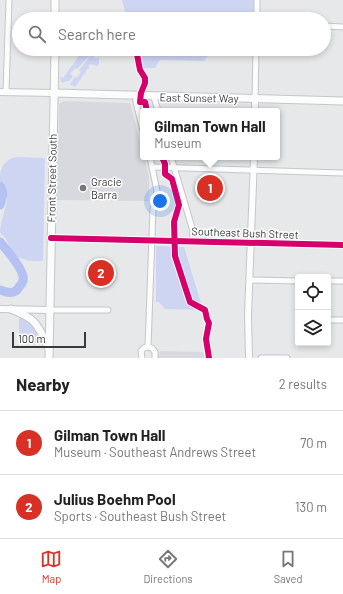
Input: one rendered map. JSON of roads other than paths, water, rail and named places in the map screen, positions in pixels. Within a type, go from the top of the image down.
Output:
[{"type":"main road","points":[[55,0],[55,12]]},
{"type":"main road","name":"Front Street South","points":[[49,358],[55,56]]},
{"type":"main road","name":"East Sunset Way","points":[[54,93],[154,97],[343,101]]},
{"type":"main road","points":[[11,309],[27,316],[35,322],[40,329],[49,349]]},
{"type":"street","points":[[9,0],[3,92],[54,93]]},
{"type":"street","points":[[257,0],[257,12]]},
{"type":"street","points":[[331,26],[343,27]]},
{"type":"street","points":[[255,108],[256,56]]},
{"type":"street","points":[[136,96],[140,119]]},
{"type":"street","points":[[154,97],[157,108]]},
{"type":"street","points":[[148,347],[153,206],[157,191],[151,160]]},
{"type":"street","points":[[172,160],[193,231],[193,241]]},
{"type":"street","points":[[249,358],[248,315],[254,160]]},
{"type":"street","points":[[152,167],[343,173]]},
{"type":"street","name":"Southeast Bush Street","points":[[51,238],[343,245]]},
{"type":"street","points":[[250,280],[295,280]]},
{"type":"street","points":[[331,281],[343,282]]},
{"type":"street","points":[[0,309],[108,310]]},
{"type":"street","points":[[331,320],[343,320]]},
{"type":"street","points":[[142,358],[141,351],[146,347],[154,349],[155,358]]},
{"type":"street","points":[[261,358],[287,358]]},
{"type":"waterway","points":[[0,186],[3,193],[0,205]]},
{"type":"waterway","points":[[0,242],[22,272],[23,277],[22,283],[17,290],[13,292],[0,290]]},
{"type":"place","name":"Gracie Barra","points":[[83,188]]},
{"type":"place","name":"Gilman Town Hall","points":[[210,188]]},
{"type":"place","name":"Julius Boehm Pool","points":[[101,273]]}]
